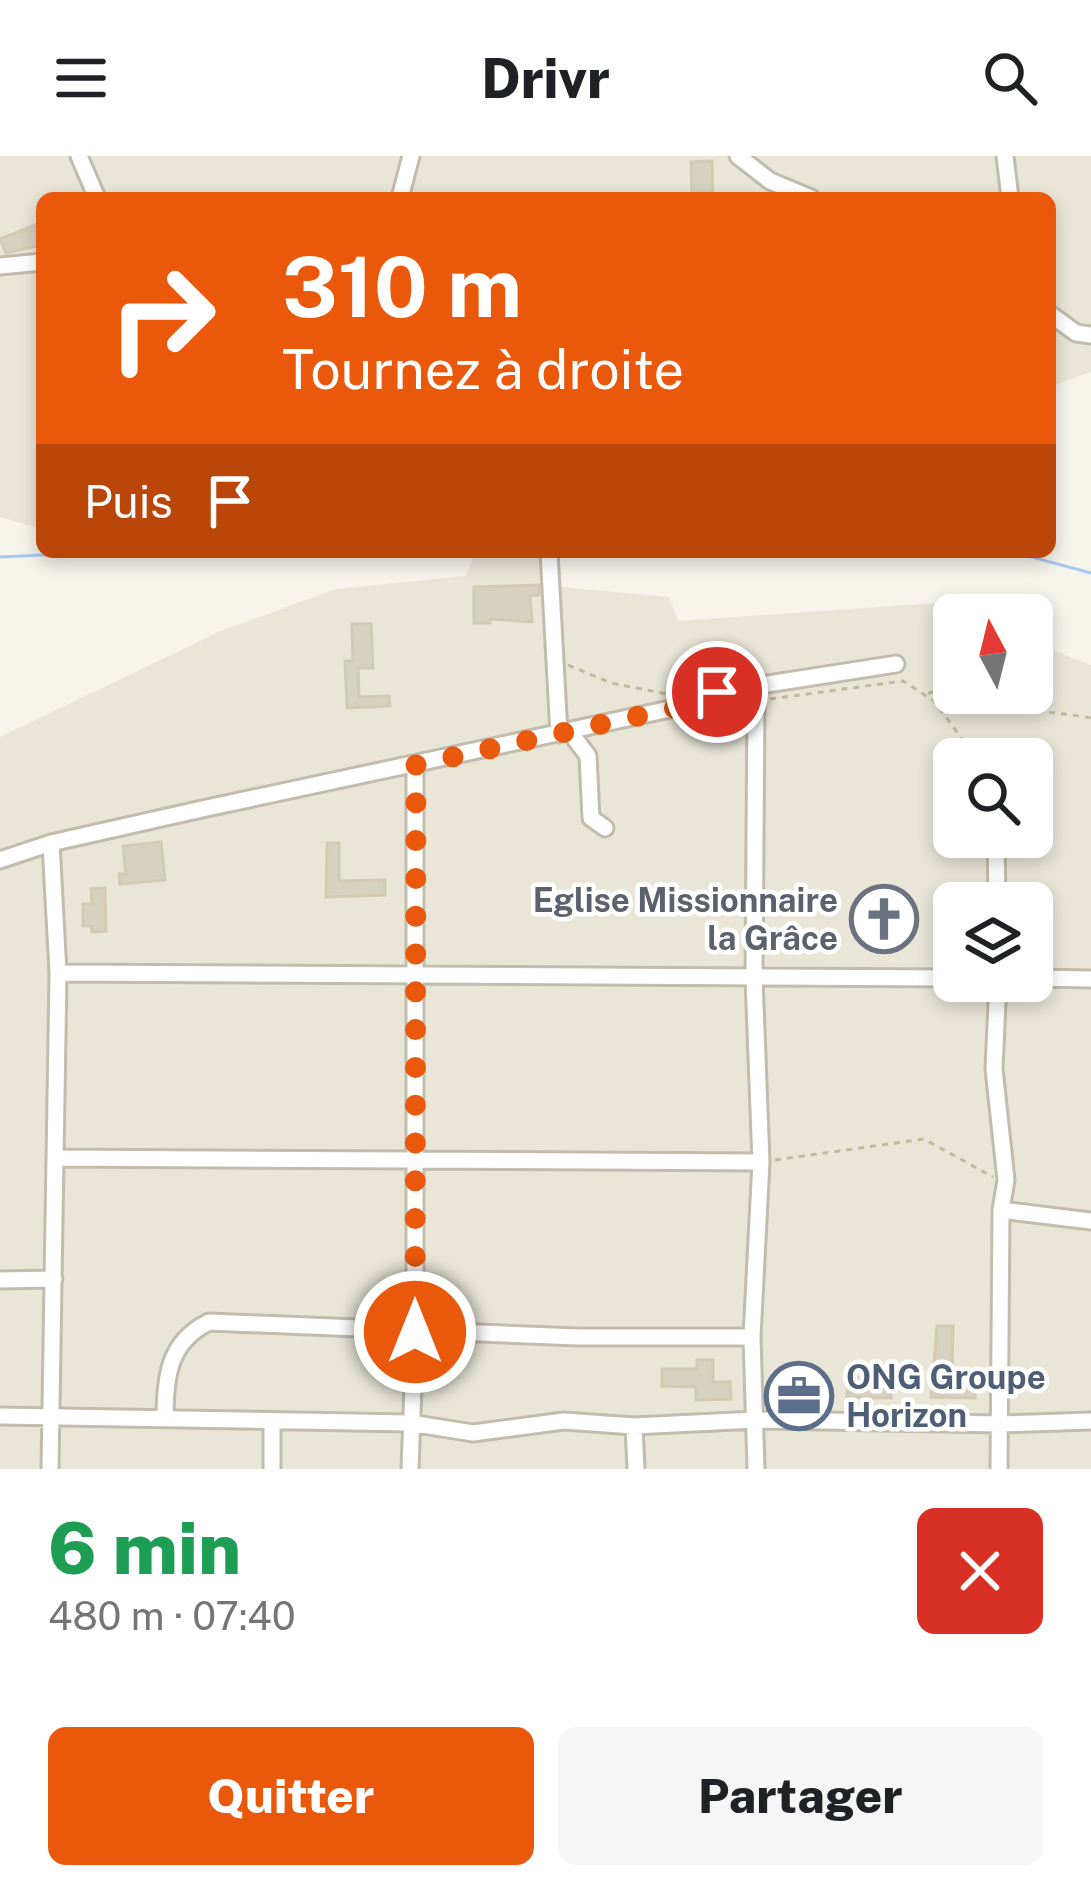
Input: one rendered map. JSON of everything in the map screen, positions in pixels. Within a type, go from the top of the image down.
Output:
[{"type":"street","points":[[79,156],[94,192]]},
{"type":"street","points":[[402,192],[412,156]]},
{"type":"street","points":[[738,156],[770,181],[797,192]]},
{"type":"street","points":[[1005,156],[1009,192]]},
{"type":"street","points":[[0,266],[36,263]]},
{"type":"street","points":[[1056,318],[1076,333],[1091,335]]},
{"type":"street","points":[[549,558],[554,662],[565,733],[588,755],[591,818],[604,828]]},
{"type":"street","points":[[707,706],[717,692],[896,664]]},
{"type":"street","points":[[0,860],[51,843],[684,706],[756,700],[754,978],[761,1162],[752,1336],[756,1469]]},
{"type":"street","points":[[410,1469],[415,1332],[416,765]]},
{"type":"street","points":[[50,1469],[58,973],[51,843]]},
{"type":"street","points":[[58,973],[933,978]]},
{"type":"street","points":[[1053,978],[1091,979]]},
{"type":"street","points":[[997,1002],[994,1069],[1006,1180],[1001,1210],[999,1469]]},
{"type":"street","points":[[55,1158],[761,1162]]},
{"type":"street","points":[[1001,1210],[1091,1221]]},
{"type":"street","points":[[0,1280],[54,1279]]},
{"type":"street","points":[[165,1419],[171,1360],[186,1338],[209,1322],[415,1332],[752,1336]]},
{"type":"street","points":[[0,1416],[410,1424],[473,1433],[564,1421],[634,1426],[756,1420],[1091,1421]]},
{"type":"street","points":[[272,1422],[272,1469]]},
{"type":"street","points":[[634,1426],[636,1469]]},
{"type":"path","points":[[554,662],[611,683],[671,696],[684,706]]},
{"type":"path","points":[[756,700],[903,681],[926,694],[961,738]]},
{"type":"path","points":[[926,694],[933,693]]},
{"type":"path","points":[[1053,711],[1091,718]]},
{"type":"path","points":[[761,1162],[925,1138],[1006,1180]]},
{"type":"shaded area","points":[[0,156],[1091,156],[1091,372],[1056,385],[1056,192],[36,192],[36,527],[0,517]]},
{"type":"shaded area","points":[[473,558],[556,558],[560,587],[669,597],[678,621],[933,603],[933,714],[1053,714],[1053,650],[1091,665],[1091,1469],[0,1469],[0,737],[221,631],[336,589],[466,576]]},
{"type":"building","points":[[712,161],[713,192],[692,192],[691,162]]},
{"type":"building","points":[[35,225],[36,246],[6,253],[0,239]]},
{"type":"building","points":[[539,585],[539,595],[530,596],[532,622],[490,619],[490,623],[474,623],[474,587]]},
{"type":"building","points":[[352,624],[371,624],[373,668],[358,668],[359,697],[389,696],[390,706],[347,708],[345,661],[353,661]]},
{"type":"building","points":[[161,842],[165,880],[120,884],[119,874],[126,874],[123,846]]},
{"type":"building","points":[[327,843],[339,843],[339,881],[385,880],[385,895],[326,897]]},
{"type":"building","points":[[105,888],[106,931],[92,932],[92,926],[83,926],[83,904],[92,904],[91,889]]},
{"type":"building","points":[[937,1326],[953,1326],[952,1383],[975,1383],[975,1398],[931,1397]]},
{"type":"building","points":[[697,1360],[713,1360],[713,1382],[730,1382],[731,1399],[696,1400],[696,1387],[662,1386],[662,1369],[697,1369]]},
{"type":"building","points":[[848,1377],[891,1378],[891,1398],[847,1397]]},
{"type":"waterway","points":[[0,557],[36,555]]},
{"type":"waterway","points":[[1035,558],[1091,573]]},
{"type":"place","name":"Eglise Missionnaire la Grâce","points":[[884,919]]},
{"type":"place","name":"ONG Groupe Horizon","points":[[799,1396]]},
{"type":"route","points":[[415,1332],[416,765],[684,706],[707,706],[717,692]]}]
